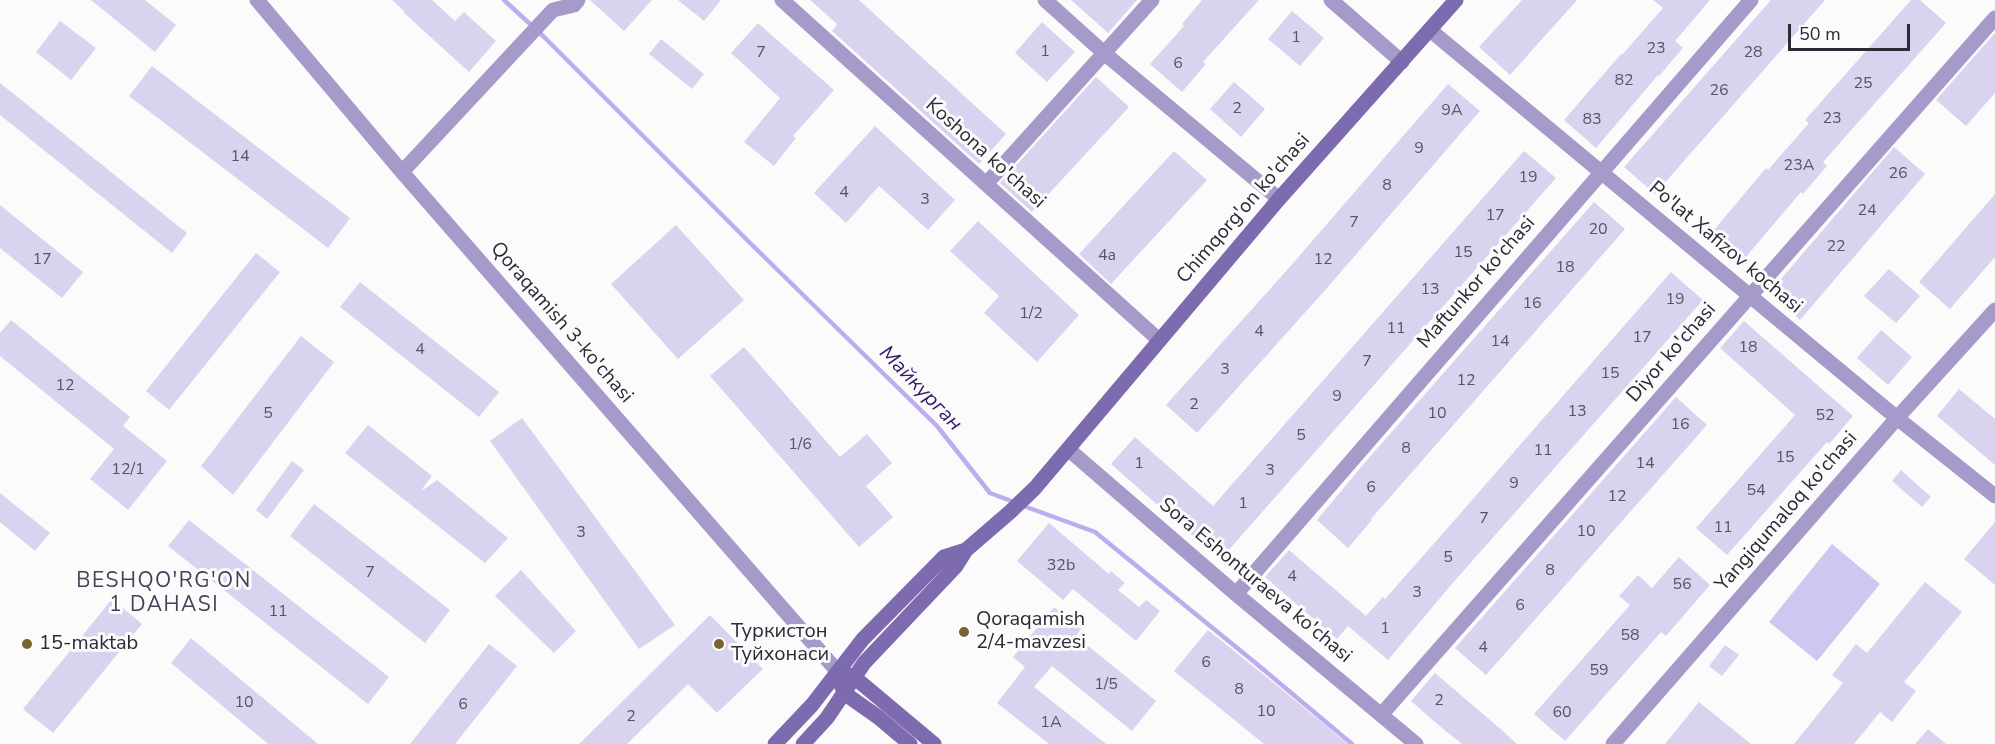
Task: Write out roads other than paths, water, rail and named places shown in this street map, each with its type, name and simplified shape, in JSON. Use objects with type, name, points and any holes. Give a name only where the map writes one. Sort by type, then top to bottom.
[{"type":"street","name":"Qoraqamish 3-ko'chasi","points":[[256,0],[402,172],[838,672],[844,693]]},
{"type":"street","points":[[402,172],[534,31],[547,5],[574,5],[578,0]]},
{"type":"street","name":"Koshona ko'chasi","points":[[782,0],[1159,340]]},
{"type":"street","points":[[1045,0],[1104,53],[1279,199]]},
{"type":"street","points":[[986,184],[1152,0]]},
{"type":"street","points":[[1331,0],[1402,62]]},
{"type":"street","name":"Chimqorg'on ko'chasi","points":[[966,550],[1010,512],[1068,449],[1279,199],[1456,0]]},
{"type":"street","name":"Maftunkor ko'chasi","points":[[1236,594],[1751,0]]},
{"type":"street","name":"Diyor ko'chasi","points":[[1381,715],[1995,18]]},
{"type":"street","name":"Po'lat Xafizov kochasi","points":[[1430,30],[1897,418],[1995,496]]},
{"type":"street","name":"Yangiqumaloq ko'chasi","points":[[1613,744],[1897,418],[1995,310]]},
{"type":"street","name":"Sora Eshonturaeva ko'chasi","points":[[1068,449],[1236,594],[1416,744]]},
{"type":"street","points":[[775,744],[812,705],[863,639],[944,557],[966,550]]},
{"type":"street","points":[[803,744],[827,718],[854,677],[877,649],[956,566],[966,550]]},
{"type":"street","points":[[838,672],[854,677],[934,744]]},
{"type":"street","points":[[844,693],[910,744]]},
{"type":"waterway","name":"Майкурган","points":[[504,0],[937,426],[990,493],[1014,502]]},
{"type":"waterway","name":"Майкурган","points":[[1021,505],[1095,532],[1352,744]]},
{"type":"place","name":"Qoraqamish 2/4-mavzesi","points":[[964,632]]},
{"type":"place","name":"15-maktab","points":[[27,644]]},
{"type":"place","name":"Туркистон Туйхонаси","points":[[719,644]]},
{"type":"district","name":"BESHQO'RG'ON 1 DAHASI","points":[[164,594]]}]
